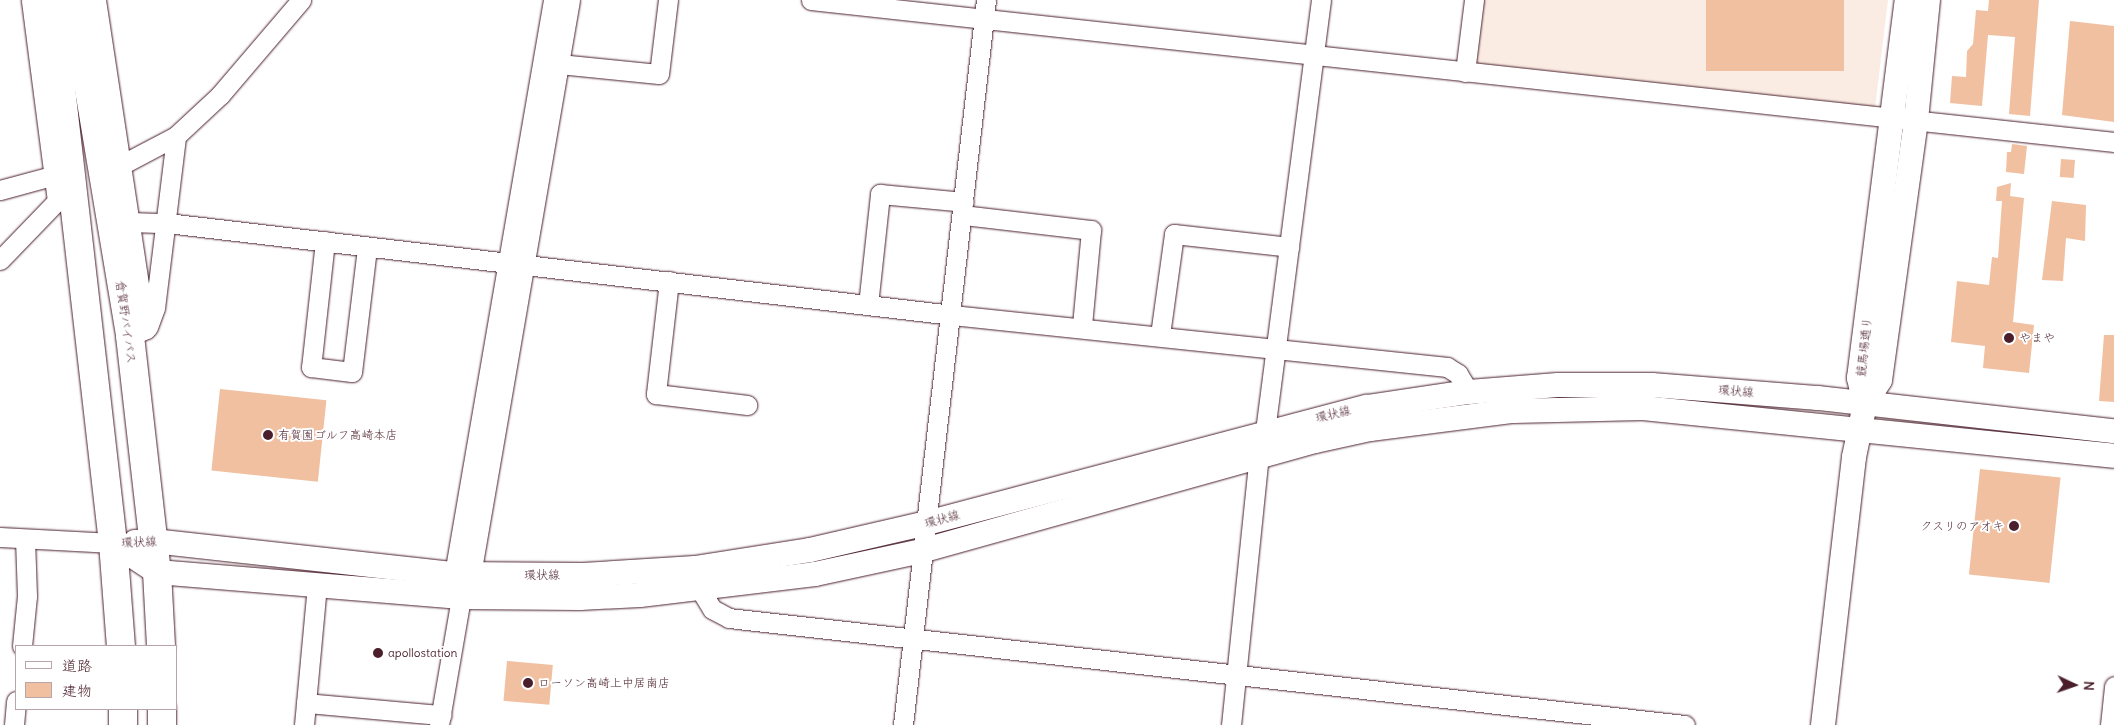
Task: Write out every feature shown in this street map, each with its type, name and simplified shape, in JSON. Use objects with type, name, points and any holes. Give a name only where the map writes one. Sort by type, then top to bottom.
[{"type":"highway","name":"倉賀野バイパス","points":[[64,11],[138,333],[161,645]]},
{"type":"highway","name":"倉賀野バイパス","points":[[64,11],[97,406],[113,543],[122,645]]},
{"type":"highway","points":[[55,188],[77,370],[97,406]]},
{"type":"highway","points":[[123,710],[123,725]]},
{"type":"highway","points":[[162,710],[162,725]]},
{"type":"street","points":[[0,260],[55,188],[31,0]]},
{"type":"street","points":[[96,0],[129,222],[138,333]]},
{"type":"street","points":[[121,165],[176,136],[220,95],[301,0]]},
{"type":"street","points":[[463,575],[516,263],[553,0]]},
{"type":"street","points":[[516,263],[559,64],[570,0]]},
{"type":"street","points":[[559,64],[659,74],[668,0]]},
{"type":"street","points":[[810,0],[2114,142]]},
{"type":"street","points":[[902,725],[923,524],[952,315],[986,0]]},
{"type":"street","points":[[1265,431],[1321,0]]},
{"type":"street","points":[[1465,72],[1474,0]]},
{"type":"street","name":"競馬場通り","points":[[1865,404],[1860,378],[1908,0]]},
{"type":"street","name":"競馬場通り","points":[[1865,404],[1880,380],[1916,120],[1928,0]]},
{"type":"street","points":[[138,333],[155,308],[167,223],[176,136]]},
{"type":"street","points":[[0,190],[55,188]]},
{"type":"street","points":[[868,305],[880,194],[1091,230],[1082,326]]},
{"type":"street","points":[[129,222],[167,223],[325,241],[367,248],[516,263],[952,315],[1082,326],[1447,367],[1458,374],[1468,392]]},
{"type":"street","points":[[1160,335],[1174,234],[1289,247]]},
{"type":"street","points":[[325,241],[311,368],[352,372],[367,248]]},
{"type":"street","points":[[669,281],[656,394],[748,405]]},
{"type":"street","name":"環状線","points":[[113,543],[153,540],[463,575],[582,575],[695,568],[810,550],[923,524],[1265,431],[1366,406],[1468,392],[1602,383],[1652,384],[1865,404],[2114,431]]},
{"type":"street","points":[[1823,725],[1860,430],[1865,404]]},
{"type":"street","name":"環状線","points":[[113,543],[157,572],[461,597],[580,598],[700,589],[815,574],[921,551],[1259,455],[1370,429],[1460,416],[1600,407],[1643,408],[2114,456]]},
{"type":"street","points":[[1231,725],[1238,674],[1259,455]]},
{"type":"street","points":[[0,538],[113,543]]},
{"type":"street","points":[[22,645],[27,596],[25,540]]},
{"type":"street","points":[[304,725],[317,585]]},
{"type":"street","points":[[700,589],[712,609],[729,618],[912,640],[1238,674],[1685,725]]},
{"type":"street","points":[[306,703],[440,720],[461,597]]},
{"type":"street","points":[[2110,725],[2114,686]]},
{"type":"street","points":[[14,725],[15,710]]},
{"type":"shaded area","points":[[1479,0],[1888,0],[1875,108],[1471,66]]},
{"type":"building","points":[[1706,0],[1844,0],[1844,71],[1706,71]]},
{"type":"building","points":[[1989,0],[2039,0],[2030,116],[2009,114],[2015,37],[1988,35],[1982,106],[1950,103],[1952,76],[1966,77],[1967,51],[1973,44],[1976,10],[1988,11]]},
{"type":"building","points":[[2070,21],[2114,26],[2114,122],[2062,115]]},
{"type":"building","points":[[2012,144],[2027,146],[2024,174],[2006,172],[2007,152],[2011,152]]},
{"type":"building","points":[[2061,159],[2075,160],[2074,178],[2060,177]]},
{"type":"building","points":[[2011,183],[2010,196],[2024,198],[2013,322],[2034,325],[2029,373],[1983,368],[1985,346],[1951,342],[1957,281],[1989,285],[1992,257],[1998,258],[2002,201],[1996,201],[1997,187]]},
{"type":"building","points":[[2052,201],[2086,205],[2085,241],[2066,238],[2063,281],[2042,280]]},
{"type":"building","points":[[2104,335],[2114,335],[2114,402],[2099,401]]},
{"type":"building","name":"有賀園ゴルフ高崎本店","points":[[220,389],[326,400],[318,482],[211,471]]},
{"type":"building","name":"クスリのアオキ","points":[[1980,469],[2061,477],[2049,583],[1969,574]]},
{"type":"building","name":"ローソン高崎上中居南店","points":[[507,661],[553,665],[549,705],[504,701]]},
{"type":"place","name":"やまや","points":[[2009,338]]},
{"type":"place","name":"有賀園ゴルフ高崎本店","points":[[268,435]]},
{"type":"place","name":"クスリのアオキ","points":[[2014,526]]},
{"type":"place","name":"apollostation","points":[[378,653]]},
{"type":"place","name":"ローソン高崎上中居南店","points":[[528,683]]}]
